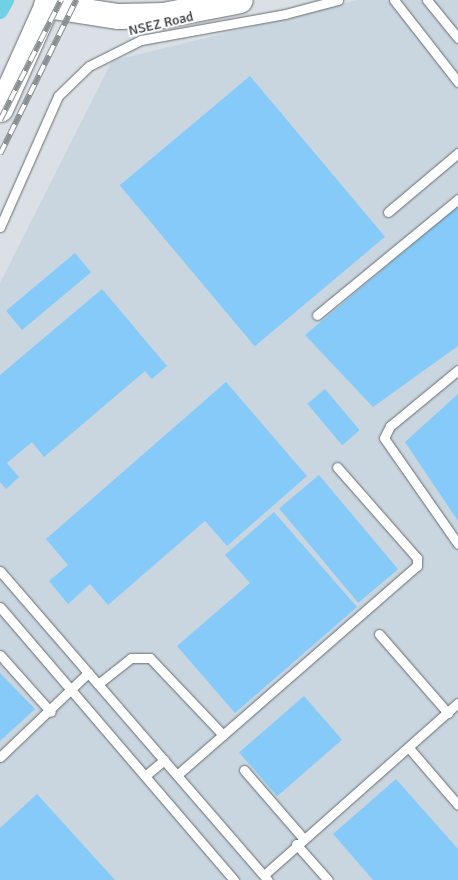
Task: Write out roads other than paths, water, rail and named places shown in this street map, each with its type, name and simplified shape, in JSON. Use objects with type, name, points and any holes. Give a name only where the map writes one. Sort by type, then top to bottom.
[{"type":"street","points":[[0,109],[48,2],[118,16],[162,15],[240,0]]},
{"type":"lane","name":"NSEZ Road","points":[[0,227],[58,96],[89,66],[141,40],[285,14],[338,0]]},
{"type":"lane","points":[[394,0],[458,82]]},
{"type":"lane","points":[[427,0],[458,38]]},
{"type":"lane","points":[[388,212],[458,153]]},
{"type":"lane","points":[[317,315],[458,199]]},
{"type":"lane","points":[[458,370],[390,426],[384,438],[458,544]]},
{"type":"lane","points":[[177,775],[417,566],[417,558],[337,467]]},
{"type":"lane","points":[[0,571],[266,878],[299,841],[409,748],[458,703]]},
{"type":"lane","points":[[0,607],[234,880]]},
{"type":"lane","points":[[379,634],[448,713]]},
{"type":"lane","points":[[0,655],[51,712]]},
{"type":"lane","points":[[98,684],[130,658],[150,658],[223,735]]},
{"type":"lane","points":[[0,756],[51,712],[73,691],[88,673]]},
{"type":"lane","points":[[409,748],[458,805]]},
{"type":"lane","points":[[145,776],[164,760]]},
{"type":"lane","points":[[244,770],[328,880]]},
{"type":"waterway","points":[[0,11],[6,0]]},
{"type":"railway","points":[[0,120],[61,0]]},
{"type":"railway","points":[[0,154],[76,0]]}]
